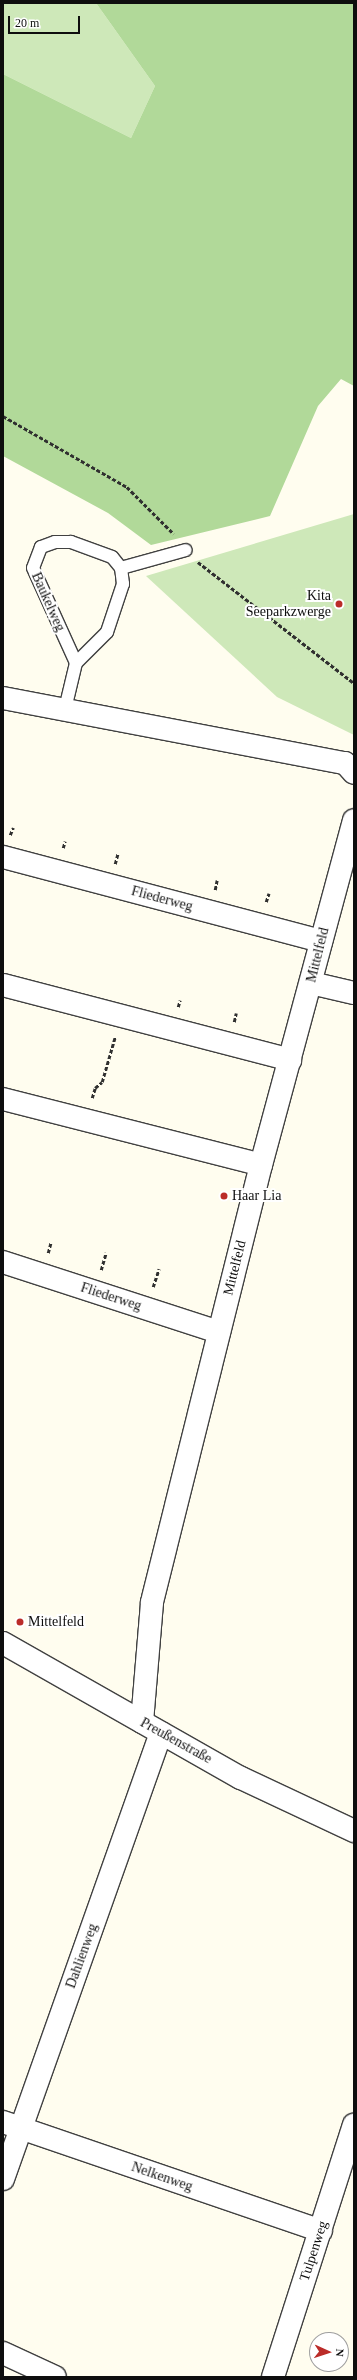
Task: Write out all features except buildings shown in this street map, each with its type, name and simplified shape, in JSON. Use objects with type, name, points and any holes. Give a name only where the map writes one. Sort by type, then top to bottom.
[{"type":"street","points":[[3,698],[345,763],[354,773]]},
{"type":"street","name":"Mittelfeld","points":[[142,1722],[152,1602],[261,1165],[354,820]]},
{"type":"street","name":"Fliederweg","points":[[3,857],[321,941]]},
{"type":"street","points":[[311,983],[354,994]]},
{"type":"street","points":[[3,985],[290,1060]]},
{"type":"street","points":[[3,1099],[261,1165]]},
{"type":"street","name":"Fliederweg","points":[[3,1262],[219,1332]]},
{"type":"street","name":"Preußenstraße","points":[[3,1643],[241,1778],[354,1831]]},
{"type":"street","name":"Dahlienweg","points":[[3,2179],[12,2125],[161,1733]]},
{"type":"street","name":"Nelkenweg","points":[[12,2125],[321,2231]]},
{"type":"street","name":"Tulpenweg","points":[[273,2377],[354,2125]]},
{"type":"street","points":[[3,2353],[54,2377]]},
{"type":"lane","name":"Baukelweg","points":[[76,662],[33,568],[35,555],[41,547],[55,542],[71,542],[112,557],[121,568]]},
{"type":"lane","points":[[65,709],[76,662],[107,632],[123,584],[121,568],[186,550]]},
{"type":"path","points":[[3,416],[127,487],[186,550],[354,683]]},
{"type":"path","points":[[90,1106],[95,1088],[102,1082],[120,1016]]},
{"type":"path","points":[[100,1273],[106,1253]]},
{"type":"path","points":[[152,1290],[159,1269]]},
{"type":"green space","points":[[3,3],[96,3],[155,86],[131,138],[3,74]]},
{"type":"green space","points":[[96,3],[354,3],[354,386],[341,379],[318,406],[270,516],[151,545],[108,513],[3,456],[3,74],[131,138],[155,86]]},
{"type":"green space","points":[[354,514],[354,735],[277,697],[146,576]]},
{"type":"place","name":"Kita Seeparkzwerge","points":[[339,604]]},
{"type":"place","name":"Haar Lia","points":[[224,1196]]},
{"type":"place","name":"Mittelfeld","points":[[20,1622]]}]
